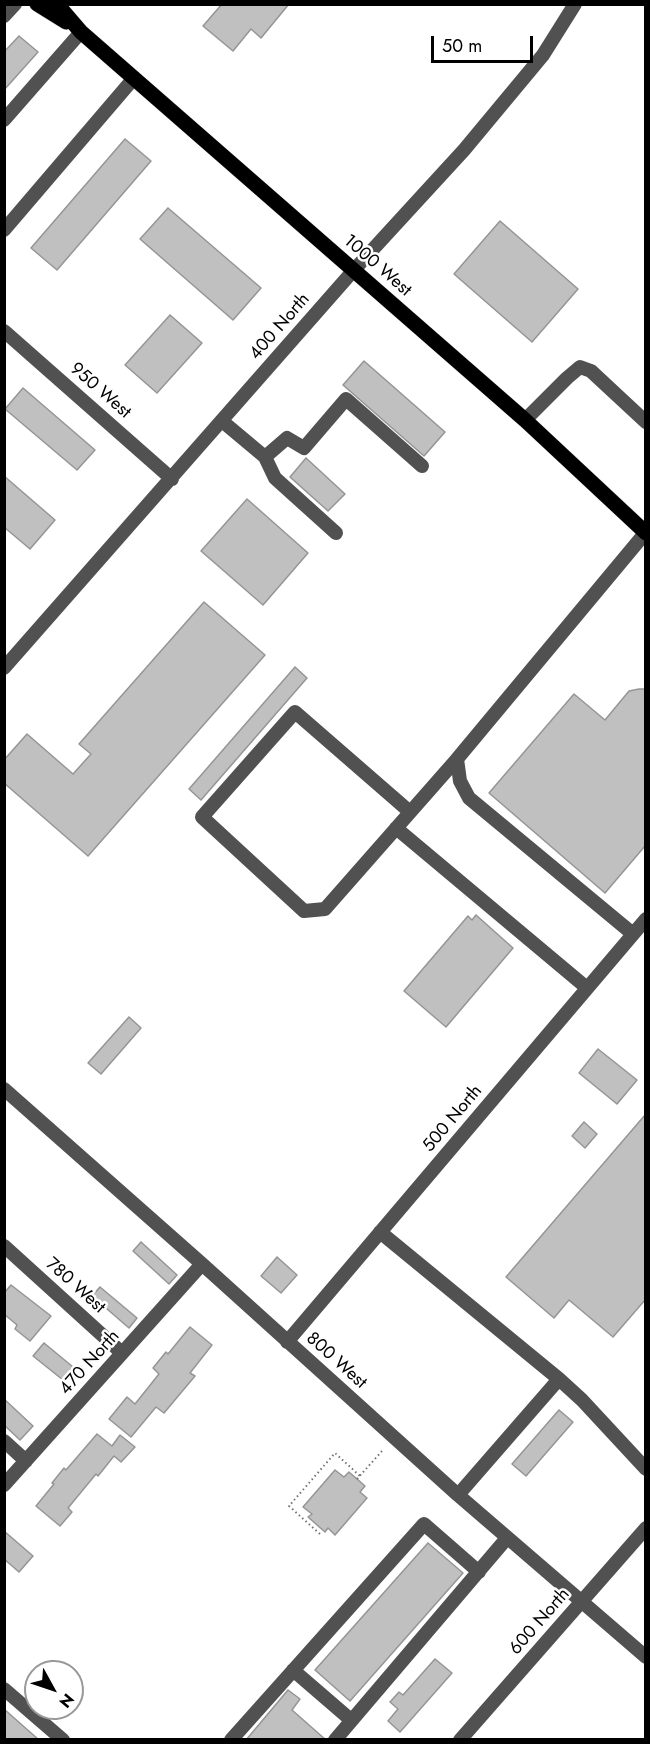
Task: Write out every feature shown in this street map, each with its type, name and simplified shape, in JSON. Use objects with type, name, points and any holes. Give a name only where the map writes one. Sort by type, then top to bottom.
[{"type":"main road","name":"1000 West","points":[[37,4],[81,32]]},
{"type":"main road","name":"1000 West","points":[[57,4],[81,32],[525,420],[645,532]]},
{"type":"street","points":[[4,16],[15,4]]},
{"type":"street","name":"400 North","points":[[4,668],[353,271],[464,150],[543,55],[575,4]]},
{"type":"street","points":[[4,120],[81,32]]},
{"type":"street","points":[[4,230],[134,78]]},
{"type":"street","name":"950 West","points":[[4,331],[172,479]]},
{"type":"street","points":[[525,420],[580,367],[591,371],[645,422]]},
{"type":"street","points":[[266,457],[287,438],[304,448],[346,399],[422,466]]},
{"type":"street","points":[[222,421],[266,457],[274,478],[336,532]]},
{"type":"street","points":[[410,812],[295,712],[201,817],[304,911],[325,909],[458,759],[645,532]]},
{"type":"street","points":[[458,759],[460,781],[469,798],[633,934]]},
{"type":"street","points":[[396,828],[586,988]]},
{"type":"street","name":"500 North","points":[[287,1342],[645,919]]},
{"type":"street","name":"800 West","points":[[4,1089],[507,1539],[645,1657]]},
{"type":"street","points":[[380,1232],[559,1378],[645,1469]]},
{"type":"street","name":"780 West","points":[[4,1246],[122,1353]]},
{"type":"street","name":"470 North","points":[[4,1485],[202,1264]]},
{"type":"street","points":[[458,1495],[559,1378]]},
{"type":"street","points":[[4,1441],[26,1461]]},
{"type":"street","points":[[231,1740],[424,1524],[479,1572]]},
{"type":"street","name":"600 North","points":[[460,1740],[645,1528]]},
{"type":"street","points":[[334,1740],[507,1539]]},
{"type":"street","points":[[293,1670],[351,1720]]},
{"type":"street","points":[[4,1689],[63,1740]]},
{"type":"path","points":[[357,1479],[382,1451]]},
{"type":"path","points":[[320,1534],[289,1506],[335,1454],[360,1476]]},
{"type":"building","points":[[222,4],[289,4],[261,38],[251,29],[233,51],[203,26]]},
{"type":"building","points":[[19,36],[38,52],[4,90],[4,52]]},
{"type":"building","points":[[125,139],[151,161],[57,270],[31,248]]},
{"type":"building","points":[[168,208],[261,288],[233,320],[140,239]]},
{"type":"building","points":[[500,221],[578,289],[532,342],[454,274]]},
{"type":"building","points":[[170,315],[202,343],[157,393],[125,365]]},
{"type":"building","points":[[364,361],[445,432],[424,456],[343,385]]},
{"type":"building","points":[[23,388],[95,450],[77,470],[5,409]]},
{"type":"building","points":[[306,458],[345,494],[328,511],[290,477]]},
{"type":"building","points":[[4,476],[55,520],[30,549],[4,527]]},
{"type":"building","points":[[247,499],[308,553],[263,605],[201,551]]},
{"type":"building","points":[[204,602],[265,655],[88,856],[4,783],[4,760],[27,734],[73,774],[91,754],[79,744]]},
{"type":"building","points":[[295,667],[307,678],[201,800],[189,789]]},
{"type":"building","points":[[645,689],[645,846],[605,893],[489,793],[574,694],[605,720],[629,691]]},
{"type":"building","points":[[476,915],[513,948],[446,1027],[404,991],[468,916],[472,920]]},
{"type":"building","points":[[129,1017],[141,1028],[101,1074],[88,1063]]},
{"type":"building","points":[[598,1049],[637,1080],[617,1104],[579,1073]]},
{"type":"building","points":[[645,1115],[645,1300],[613,1337],[569,1300],[554,1318],[506,1277]]},
{"type":"building","points":[[584,1122],[597,1134],[585,1148],[572,1136]]},
{"type":"building","points":[[141,1242],[177,1275],[169,1284],[133,1251]]},
{"type":"building","points":[[277,1257],[297,1275],[281,1293],[261,1276]]},
{"type":"building","points":[[11,1285],[51,1316],[30,1341],[15,1329],[17,1325],[4,1314],[4,1293]]},
{"type":"building","points":[[100,1287],[137,1318],[129,1328],[92,1296]]},
{"type":"building","points":[[190,1327],[212,1345],[190,1373],[195,1376],[164,1413],[156,1407],[131,1437],[109,1419],[127,1397],[135,1404],[159,1374],[153,1368]]},
{"type":"building","points":[[44,1343],[73,1367],[63,1380],[33,1356]]},
{"type":"building","points":[[4,1399],[33,1426],[20,1440],[4,1425]]},
{"type":"building","points":[[559,1410],[573,1422],[526,1476],[512,1464]]},
{"type":"building","points":[[97,1434],[112,1446],[120,1435],[135,1447],[121,1462],[114,1456],[98,1476],[96,1474],[68,1508],[72,1512],[60,1526],[36,1506],[64,1468],[66,1470]]},
{"type":"building","points":[[335,1470],[344,1477],[349,1472],[365,1486],[360,1492],[367,1498],[335,1535],[328,1528],[325,1532],[308,1517],[312,1514],[303,1507]]},
{"type":"building","points":[[4,1531],[33,1556],[19,1572],[4,1559]]},
{"type":"building","points":[[428,1543],[463,1573],[350,1701],[315,1670]]},
{"type":"building","points":[[435,1659],[452,1673],[400,1732],[388,1721],[398,1709],[390,1702],[399,1692],[403,1695]]},
{"type":"building","points":[[288,1690],[300,1699],[292,1710],[326,1740],[246,1740]]},
{"type":"building","points":[[4,1709],[39,1740],[4,1740]]}]
